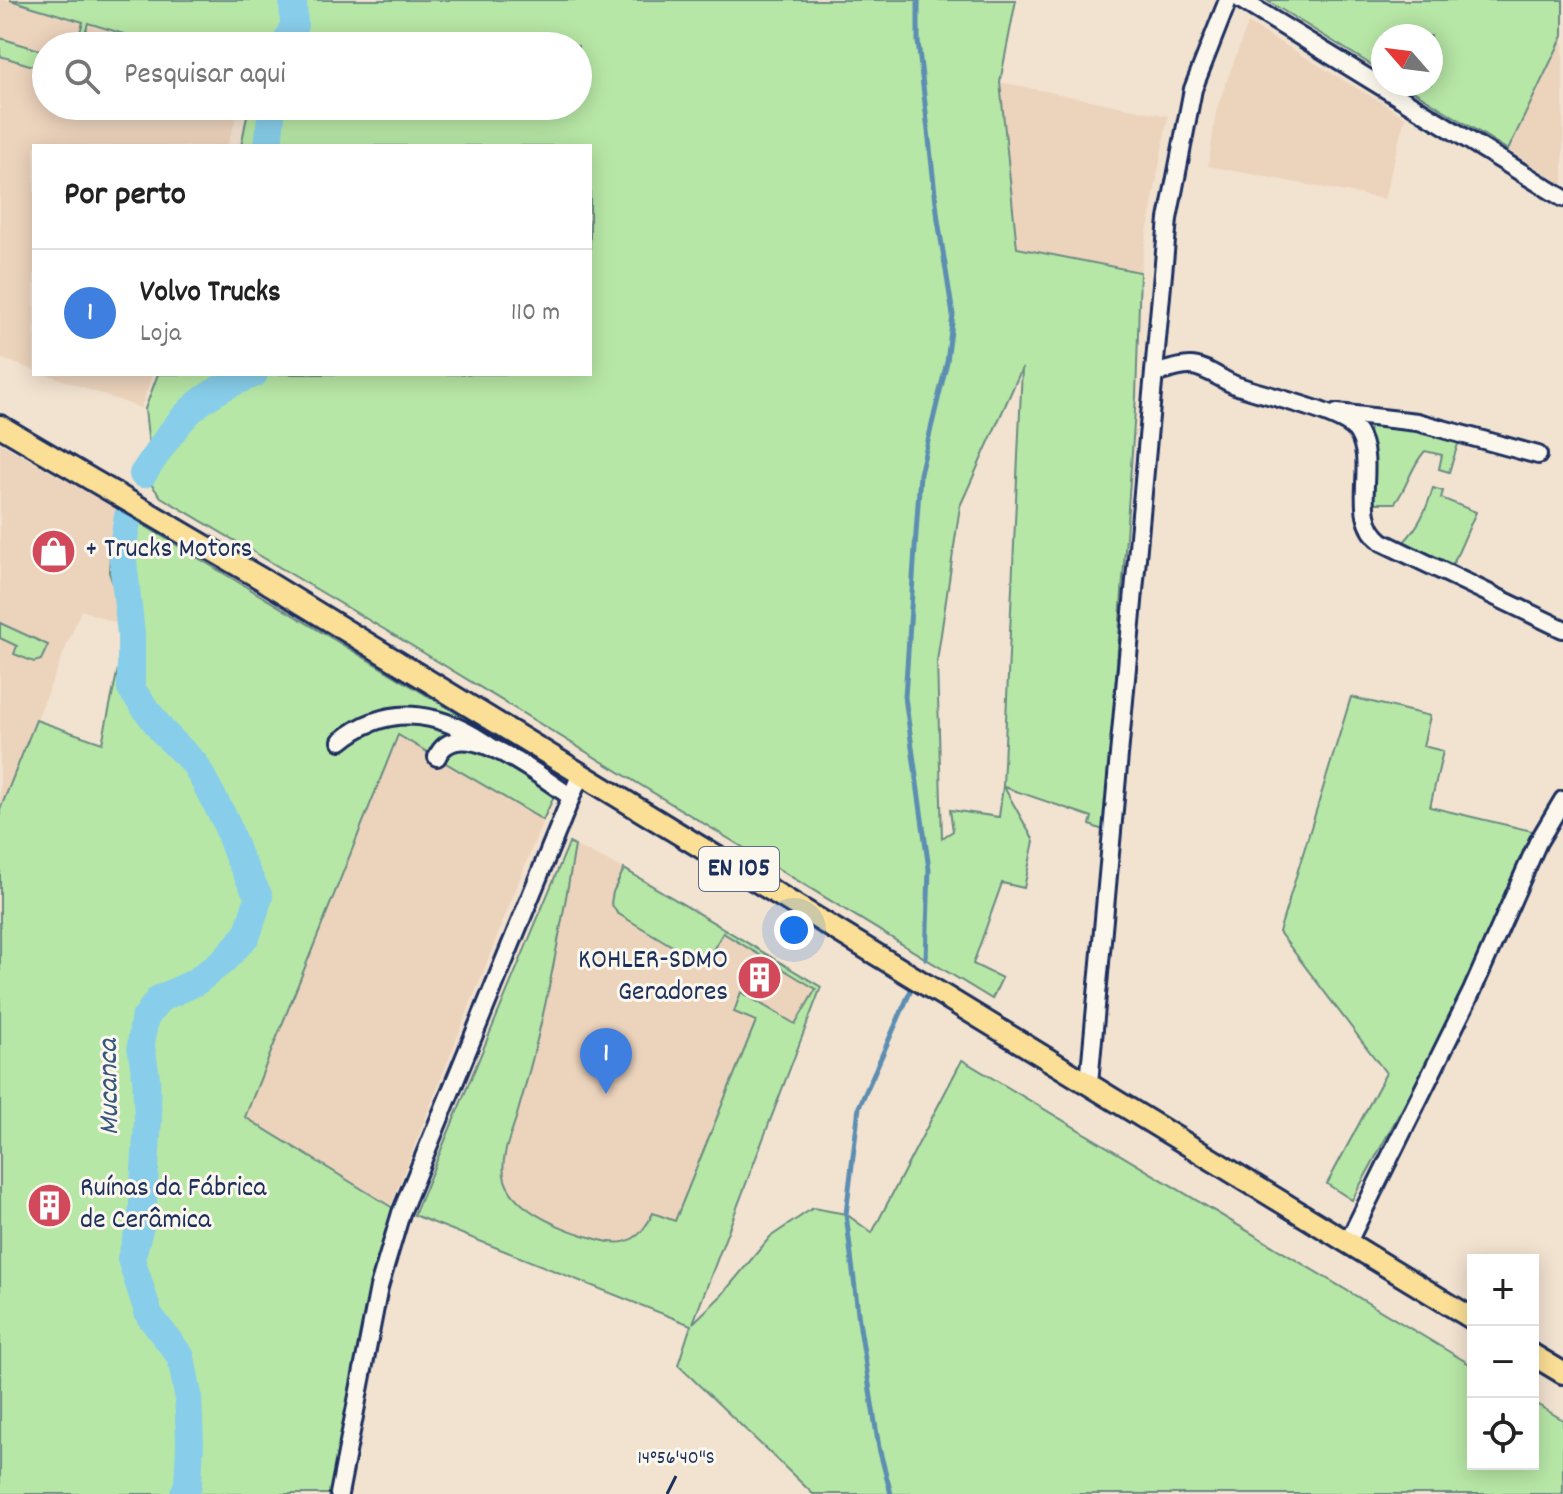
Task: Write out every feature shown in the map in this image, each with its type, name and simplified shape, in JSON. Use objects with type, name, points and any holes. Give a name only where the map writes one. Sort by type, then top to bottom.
[{"type":"main road","name":"EN 105","points":[[0,426],[183,532],[581,773],[1467,1315]]},
{"type":"main road","points":[[1539,1359],[1563,1373]]},
{"type":"street","points":[[1089,1083],[1168,219],[1193,89],[1228,0]]},
{"type":"street","points":[[1241,0],[1563,198]]},
{"type":"street","points":[[1154,374],[1191,366],[1258,394],[1343,419],[1357,429],[1363,443],[1365,508],[1368,529],[1374,536],[1563,629]]},
{"type":"street","points":[[1321,411],[1417,422],[1538,455]]},
{"type":"street","points":[[341,741],[356,728],[395,715],[437,719],[458,726],[570,796]]},
{"type":"street","points":[[437,757],[441,747],[455,739],[473,740],[494,749]]},
{"type":"street","points":[[339,1494],[379,1287],[401,1213],[581,773]]},
{"type":"street","points":[[1347,1244],[1472,991],[1538,842],[1563,800]]},
{"type":"shaded area","points":[[0,0],[8,0],[110,32],[32,32],[32,120],[235,120],[228,144],[32,144],[32,369],[0,358]]},
{"type":"shaded area","points":[[1248,23],[1405,117],[1384,199],[1208,166],[1217,108]]},
{"type":"shaded area","points":[[1563,36],[1563,184],[1508,150]]},
{"type":"shaded area","points":[[1000,82],[1168,116],[1140,272],[1018,248]]},
{"type":"shaded area","points":[[52,376],[151,376],[141,408]]},
{"type":"shaded area","name":"+ Trucks Motors","points":[[0,443],[120,511],[111,539],[115,595],[127,627],[81,610],[0,810]]},
{"type":"shaded area","points":[[398,735],[543,820],[391,1205],[245,1117]]},
{"type":"shaded area","points":[[569,843],[624,869],[821,987],[692,1325],[414,1215]]},
{"type":"green space","points":[[10,0],[1016,0],[1000,82],[1017,248],[1140,272],[1136,396],[1105,831],[1090,825],[1092,817],[1004,787],[1034,841],[1024,888],[1002,883],[973,964],[1002,978],[992,999],[409,644],[161,497],[143,474],[149,447],[145,409],[157,376],[592,376],[592,144],[241,144],[246,120],[592,120],[592,32],[117,32],[88,23],[85,32],[80,32],[83,22]],"holes":[[[1022,368],[1003,786],[999,817],[950,810],[953,831],[942,838],[937,661],[960,506]]]},
{"type":"green space","points":[[1266,0],[1563,0],[1563,36],[1508,150],[1421,96],[1443,96],[1443,24],[1371,24],[1371,65]]},
{"type":"green space","points":[[0,38],[32,48],[32,66],[0,56]]},
{"type":"green space","points":[[1376,422],[1460,438],[1449,472],[1439,469],[1442,455],[1425,451],[1395,503],[1373,503],[1374,458],[1369,435],[1370,427]]},
{"type":"green space","points":[[1433,488],[1443,491],[1441,498],[1476,512],[1454,562],[1447,568],[1403,543],[1421,518]]},
{"type":"green space","points":[[120,511],[563,777],[543,820],[398,735],[245,1117],[401,1213],[339,1494],[0,1494],[0,810],[36,720],[102,743],[127,627],[109,572],[111,539]]},
{"type":"green space","points":[[0,623],[48,645],[41,660],[34,662],[14,654],[17,646],[0,638]]},
{"type":"green space","points":[[1351,697],[1430,716],[1423,746],[1443,751],[1430,807],[1536,832],[1433,1052],[1352,1200],[1327,1184],[1386,1073],[1279,932]]},
{"type":"green space","points":[[569,843],[575,846],[550,981],[504,1164],[505,1180],[511,1192],[545,1219],[588,1236],[619,1243],[639,1234],[653,1213],[675,1221],[756,1021],[734,1012],[741,992],[795,1024],[816,989],[723,933],[704,965],[617,913],[611,903],[624,869],[821,987],[693,1323],[721,1296],[770,1237],[813,1208],[846,1214],[872,1233],[962,1060],[1467,1362],[1467,1470],[1539,1470],[1539,1406],[1563,1420],[1563,1494],[813,1494],[678,1365],[691,1325],[414,1215]]},
{"type":"waterway","name":"Mucanca","points":[[291,32],[294,25],[293,0]]},
{"type":"waterway","points":[[918,0],[918,41],[938,220],[953,315],[947,362],[920,474],[905,697],[929,869],[926,959]]},
{"type":"waterway","name":"Mucanca","points":[[268,144],[271,120]]},
{"type":"waterway","name":"Mucanca","points":[[143,474],[188,413],[215,392],[249,376]]},
{"type":"waterway","name":"Mucanca","points":[[128,516],[122,551],[131,634],[131,689],[163,732],[195,764],[225,820],[238,856],[259,897],[247,935],[224,960],[196,982],[159,999],[144,1020],[141,1046],[148,1120],[142,1219],[131,1259],[149,1315],[181,1357],[188,1395],[190,1443],[188,1484],[184,1494]]},
{"type":"waterway","points":[[891,1494],[879,1448],[846,1214],[859,1107],[911,990]]},
{"type":"place","name":"+ Trucks Motors","points":[[54,551]]},
{"type":"place","name":"KOHLER-SDMO Geradores","points":[[759,978]]},
{"type":"place","name":"Volvo Trucks","points":[[606,1094]]},
{"type":"place","name":"Ruínas da Fábrica de Cerâmica","points":[[49,1206]]}]
